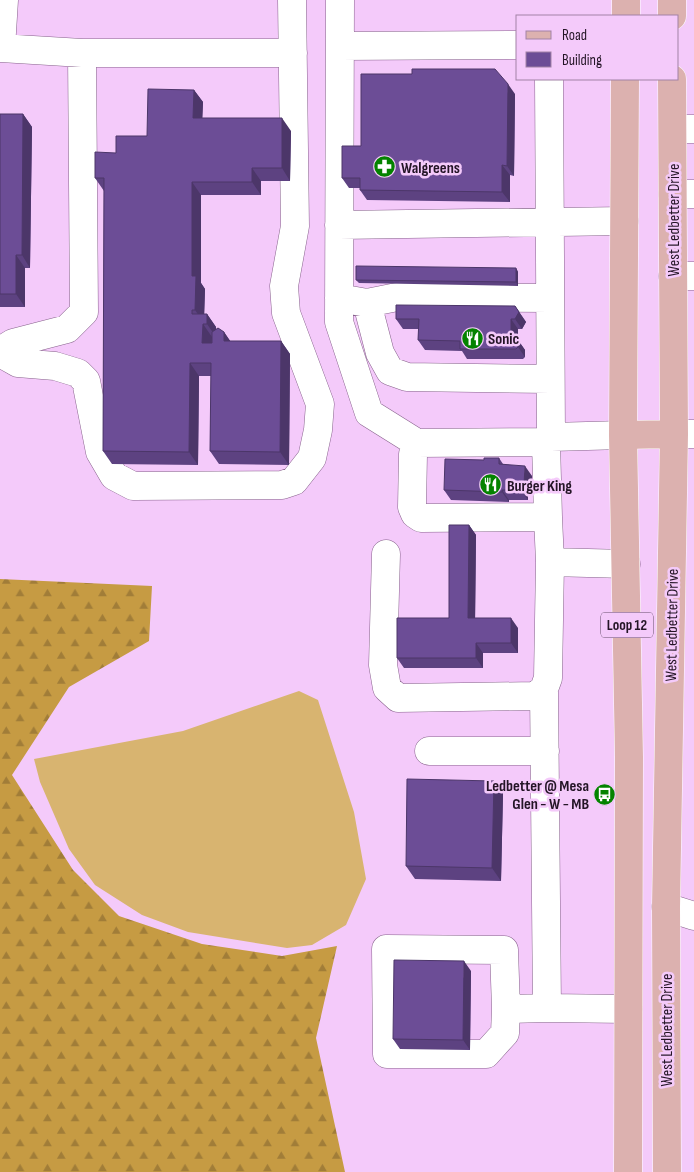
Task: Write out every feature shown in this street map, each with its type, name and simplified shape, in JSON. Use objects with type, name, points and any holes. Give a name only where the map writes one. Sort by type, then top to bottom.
[{"type":"main road","points":[[626,0],[626,15]]},
{"type":"main road","points":[[672,0],[672,15]]},
{"type":"main road","name":"Loop 12","points":[[625,80],[624,435],[629,757],[628,1172]]},
{"type":"main road","name":"West Ledbetter Drive","points":[[667,1172],[666,908],[684,434],[683,129],[672,80]]},
{"type":"main road","points":[[624,435],[684,434]]},
{"type":"main road","points":[[629,757],[638,859],[651,898],[666,908]]},
{"type":"main road","points":[[628,1009],[643,1010],[650,1017],[667,1126]]},
{"type":"lane","points":[[4,0],[0,48],[82,53],[293,53]]},
{"type":"lane","points":[[82,53],[84,312],[67,329],[13,343],[0,352],[18,363],[55,366],[78,373],[86,381],[100,452],[114,476],[133,486],[282,485],[294,482],[312,458],[318,430],[320,404],[286,313],[284,286],[294,226],[292,0]]},
{"type":"lane","points":[[340,0],[339,322],[369,413],[417,443],[624,435]]},
{"type":"lane","points":[[340,46],[516,45]]},
{"type":"lane","points":[[547,1008],[544,689],[548,678],[550,562],[548,517],[550,378],[549,80]]},
{"type":"lane","points":[[339,225],[549,224],[624,221]]},
{"type":"lane","points":[[339,298],[367,303],[397,297],[550,298]]},
{"type":"lane","points":[[367,303],[380,353],[390,371],[407,377],[550,378]]},
{"type":"lane","points":[[417,443],[412,454],[412,507],[421,518],[548,517]]},
{"type":"lane","points":[[386,554],[383,666],[387,688],[398,698],[535,696],[544,689]]},
{"type":"lane","points":[[550,562],[626,564]]},
{"type":"lane","points":[[429,751],[545,751]]},
{"type":"lane","points":[[666,908],[694,916]]},
{"type":"lane","points":[[386,949],[504,950],[506,1008],[505,1034],[486,1054],[387,1054],[386,949]]},
{"type":"lane","points":[[506,1008],[628,1009]]},
{"type":"green space","points":[[0,579],[152,586],[149,641],[69,687],[12,775],[73,870],[119,916],[202,944],[282,956],[337,946],[316,1038],[345,1172],[0,1172]]},
{"type":"shaded area","points":[[299,691],[318,700],[354,812],[366,879],[346,925],[312,945],[287,948],[188,932],[142,915],[95,885],[69,849],[40,782],[34,759],[183,731]]},
{"type":"building","name":"Walgreens","points":[[412,69],[495,69],[508,84],[507,166],[502,165],[502,192],[360,190],[360,178],[342,178],[342,146],[361,146],[361,74],[412,74]]},
{"type":"building","points":[[148,89],[194,90],[193,118],[282,118],[282,168],[252,168],[252,182],[192,182],[192,276],[196,276],[195,310],[192,310],[192,314],[207,314],[207,324],[203,324],[202,343],[212,343],[212,332],[218,328],[224,332],[224,341],[281,341],[280,452],[210,451],[211,363],[190,363],[189,452],[103,451],[104,178],[95,178],[95,152],[116,153],[116,136],[147,136]]},
{"type":"building","points":[[0,114],[23,114],[22,255],[16,255],[16,294],[0,294]]},
{"type":"building","points":[[356,266],[516,268],[516,282],[356,280]]},
{"type":"building","name":"Sonic","points":[[396,305],[515,306],[519,312],[515,319],[511,319],[511,338],[518,340],[518,347],[516,349],[460,349],[460,341],[418,340],[419,319],[396,319]]},
{"type":"building","name":"Burger King","points":[[484,458],[499,458],[499,464],[525,466],[524,485],[521,485],[521,490],[502,490],[502,492],[444,490],[445,459],[484,460]]},
{"type":"building","points":[[449,525],[469,525],[468,618],[511,618],[511,643],[476,643],[476,658],[397,658],[397,618],[449,618]]},
{"type":"building","points":[[407,779],[494,781],[492,868],[406,866]]},
{"type":"building","points":[[394,960],[464,961],[463,1040],[393,1039]]},
{"type":"place","name":"Walgreens","points":[[385,167]]},
{"type":"place","name":"Sonic","points":[[472,338]]},
{"type":"place","name":"Burger King","points":[[491,485]]},
{"type":"place","name":"Ledbetter @ Mesa Glen - W - MB","points":[[605,794]]}]
